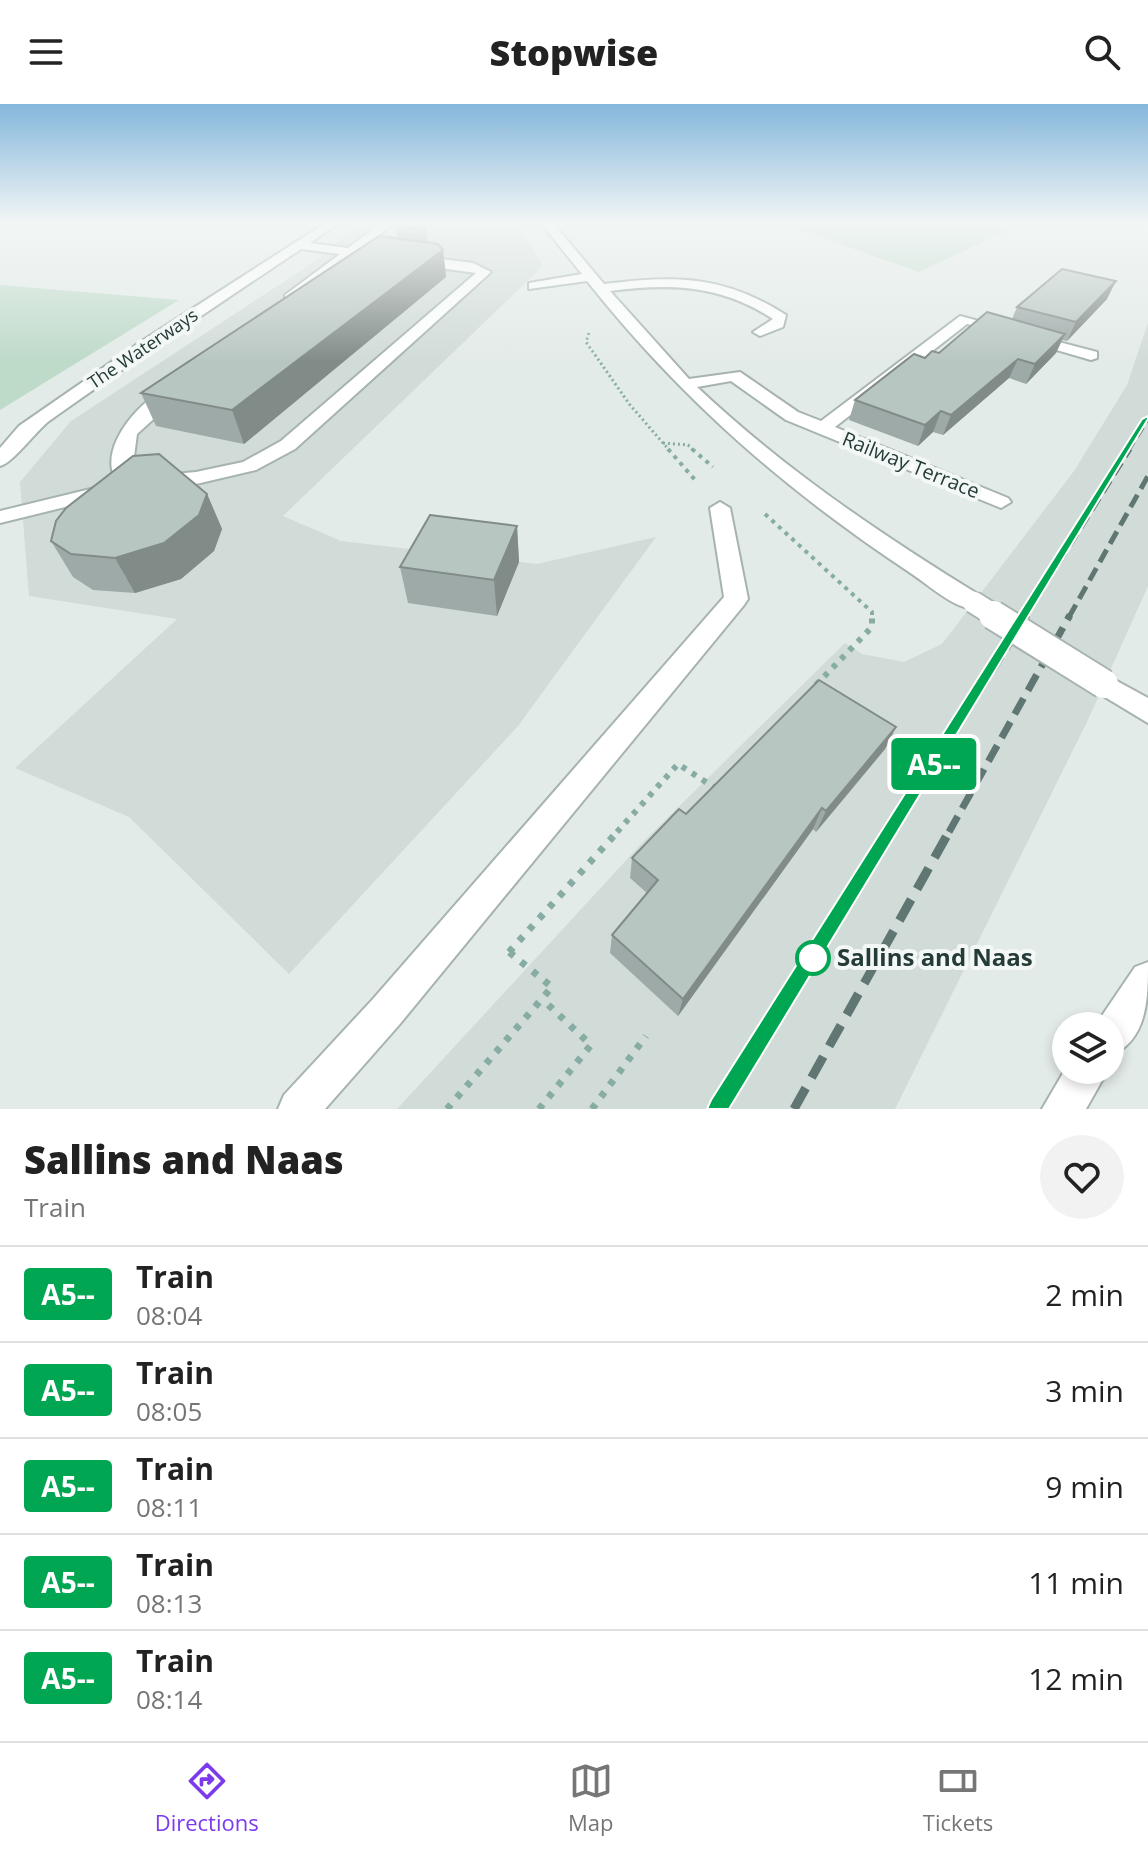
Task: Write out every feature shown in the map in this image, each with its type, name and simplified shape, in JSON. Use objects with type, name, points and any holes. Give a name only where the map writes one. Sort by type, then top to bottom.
[{"type":"street","name":"The Waterways","points":[[0,460],[25,430],[144,346],[266,269]]},
{"type":"street","points":[[275,310],[327,269]]},
{"type":"street","points":[[0,517],[136,483],[196,478],[249,466],[288,445],[485,272],[478,269]]},
{"type":"street","points":[[584,269],[685,385],[732,431],[802,489],[1148,712]]},
{"type":"street","points":[[534,286],[554,282],[691,280],[719,287],[781,318],[778,324],[760,332]]},
{"type":"street","name":"Railway Terrace","points":[[822,429],[965,319],[1091,355]]},
{"type":"street","name":"Railway Terrace","points":[[685,385],[734,375],[792,416],[1001,502]]},
{"type":"street","points":[[136,483],[122,474],[120,452],[128,428],[190,379]]},
{"type":"street","points":[[298,1109],[736,599],[720,508]]},
{"type":"street","points":[[1124,1016],[1148,980]]},
{"type":"street","points":[[1062,1109],[1079,1084]]},
{"type":"path","points":[[554,282],[589,323],[586,342],[630,405],[720,508]]},
{"type":"path","points":[[663,443],[688,445],[723,476]]},
{"type":"path","points":[[758,507],[872,612],[872,627],[811,690]]},
{"type":"path","points":[[509,952],[678,764],[716,788],[724,778]]},
{"type":"path","points":[[447,1109],[552,987],[466,915]]},
{"type":"path","points":[[539,1109],[591,1045],[542,999]]},
{"type":"path","points":[[592,1109],[646,1036]]},
{"type":"shaded area","points":[[303,269],[540,269],[283,516],[341,541],[537,564],[656,537],[518,726],[289,974],[129,817],[15,768],[177,619],[29,596],[20,482],[71,421]]},
{"type":"shaded area","points":[[1148,323],[1148,586],[1087,722],[895,1109],[397,1109],[643,842],[845,643],[862,654],[904,662],[942,644],[1074,471],[1127,385]]},
{"type":"green space","points":[[0,285],[179,300],[0,410]]},
{"type":"building","points":[[329,269],[418,269],[232,410],[141,393]]},
{"type":"building","points":[[1062,269],[1116,281],[1076,322],[1017,307]]},
{"type":"building","points":[[987,312],[1065,334],[1035,364],[1018,359],[951,415],[941,411],[925,425],[855,400],[914,354],[925,358],[932,351],[939,353]]},
{"type":"building","points":[[159,454],[207,494],[199,515],[164,543],[115,558],[71,554],[51,541],[56,521],[66,508],[133,456]]},
{"type":"building","points":[[430,515],[517,526],[494,580],[400,567]]},
{"type":"building","points":[[819,680],[896,727],[826,811],[822,808],[683,999],[612,935],[658,880],[632,858],[679,809],[686,814]]},
{"type":"railway","points":[[1128,451],[1148,419]]},
{"type":"railway","points":[[1025,617],[1130,449]]},
{"type":"railway","points":[[1069,617],[1148,476]]},
{"type":"railway","points":[[892,832],[1027,615]]},
{"type":"railway","points":[[949,832],[1070,615]]},
{"type":"railway","points":[[720,1109],[893,830]]},
{"type":"railway","points":[[794,1109],[950,830]]},
{"type":"train","name":"A5--","points":[[720,1109],[1148,419]]},
{"type":"place","name":"Sallins and Naas","points":[[813,958]]}]
